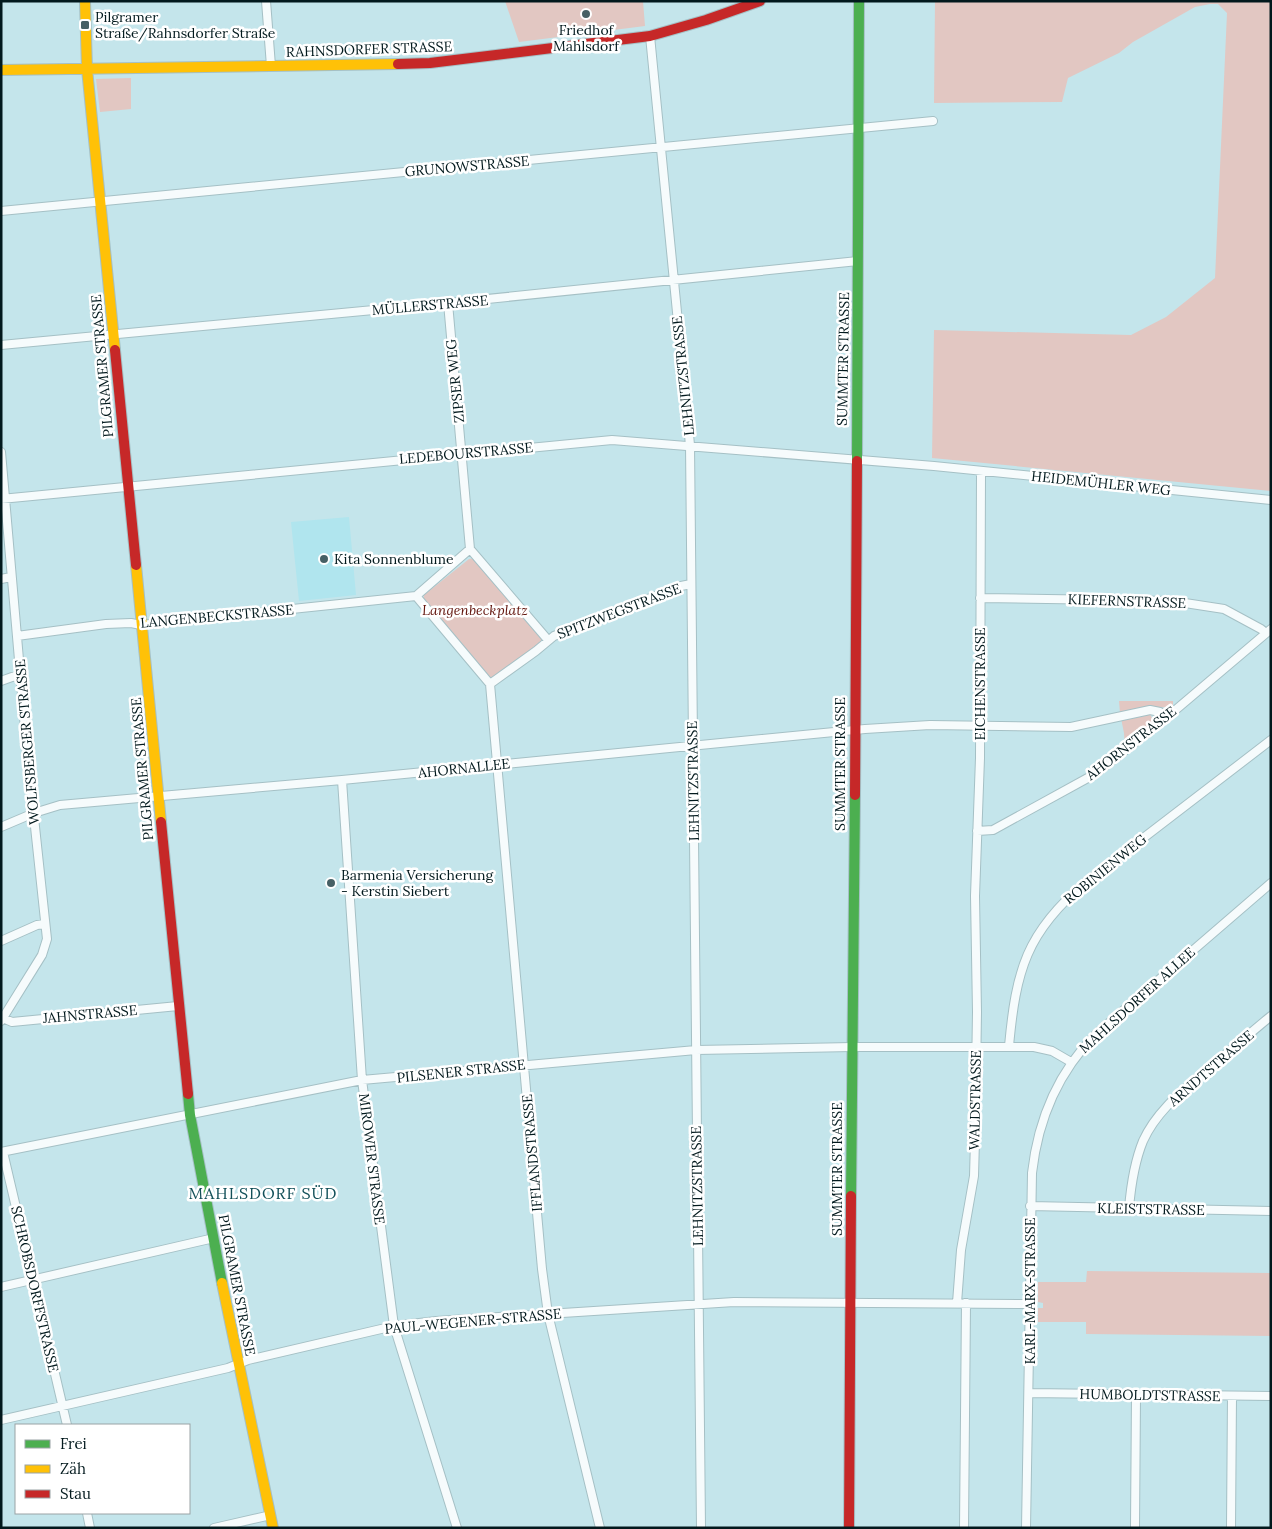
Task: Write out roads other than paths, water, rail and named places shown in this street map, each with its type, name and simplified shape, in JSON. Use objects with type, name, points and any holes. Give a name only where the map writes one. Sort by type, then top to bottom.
[{"type":"street","name":"PILGRAMER STRASSE","points":[[85,1],[87,69],[190,1115],[238,1364],[274,1528]]},
{"type":"street","points":[[266,1],[271,66]]},
{"type":"street","name":"RAHNSDORFER STRASSE","points":[[1,70],[430,62],[650,36],[706,20],[760,1]]},
{"type":"street","name":"SUMMTER STRASSE","points":[[849,1528],[859,1]]},
{"type":"street","name":"LEHNITZSTRASSE","points":[[650,36],[690,445],[701,1528]]},
{"type":"street","name":"GRUNOWSTRASSE","points":[[1,211],[934,121]]},
{"type":"street","name":"MÜLLERSTRASSE","points":[[1,345],[448,303],[858,261]]},
{"type":"street","name":"ZIPSER WEG","points":[[448,303],[470,549]]},
{"type":"street","name":"LEDEBOURSTRASSE","points":[[3,499],[612,440],[932,466]]},
{"type":"street","name":"WOLFSBERGER STRASSE","points":[[1,452],[3,499],[47,939],[42,955],[2,1019]]},
{"type":"street","name":"HEIDEMÜHLER WEG","points":[[932,466],[1271,500]]},
{"type":"street","name":"EICHENSTRASSE","points":[[975,896],[979,726],[981,471]]},
{"type":"street","points":[[470,549],[548,640],[536,651],[490,684],[416,596],[470,549]]},
{"type":"street","points":[[1,579],[12,577]]},
{"type":"street","name":"SPITZWEGSTRASSE","points":[[548,640],[616,611],[681,586],[691,584]]},
{"type":"street","name":"LANGENBECKSTRASSE","points":[[18,636],[106,624],[131,623],[142,625],[416,596]]},
{"type":"street","name":"KIEFERNSTRASSE","points":[[980,598],[1172,600],[1224,609],[1268,631]]},
{"type":"street","name":"AHORNSTRASSE","points":[[977,831],[994,830],[1095,774],[1166,718],[1268,631]]},
{"type":"street","points":[[1,681],[12,676],[21,675]]},
{"type":"street","name":"IFFLANDSTRASSE","points":[[490,684],[542,1268],[548,1314],[600,1528]]},
{"type":"street","name":"AHORNALLEE","points":[[1,827],[34,813],[60,806],[693,745],[930,725],[1071,728],[1150,710],[1160,712],[1166,718]]},
{"type":"street","name":"ROBINIENWEG","points":[[1009,1046],[1018,982],[1023,964],[1036,936],[1058,908],[1086,882],[1271,740]]},
{"type":"street","name":"MIROWER STRASSE","points":[[342,780],[362,1080],[394,1326],[457,1528]]},
{"type":"street","name":"MAHLSDORFER ALLEE","points":[[928,1047],[1034,1047],[1052,1051],[1071,1062],[1110,1020],[1271,883]]},
{"type":"street","name":"WALDSTRASSE","points":[[957,1303],[960,1250],[974,1176],[976,1046],[975,896]]},
{"type":"street","points":[[1,941],[38,925],[46,924]]},
{"type":"street","name":"JAHNSTRASSE","points":[[2,1019],[12,1022],[178,1006]]},
{"type":"street","name":"ARNDTSTRASSE","points":[[1129,1208],[1136,1161],[1144,1140],[1157,1117],[1178,1094],[1271,1016]]},
{"type":"street","name":"PILSENER STRASSE","points":[[2,1152],[362,1080],[696,1050],[928,1047]]},
{"type":"street","name":"KARL-MARX-STRASSE","points":[[1026,1528],[1032,1173],[1036,1141],[1049,1103],[1071,1062]]},
{"type":"street","name":"SCHROBSDORFFSTRASSE","points":[[2,1152],[67,1424]]},
{"type":"street","name":"KLEISTSTRASSE","points":[[1030,1206],[1271,1211]]},
{"type":"street","points":[[1,1287],[214,1238]]},
{"type":"street","name":"PAUL-WEGENER-STRASSE","points":[[1,1420],[150,1386],[248,1360],[394,1326],[734,1302],[966,1302],[1029,1304]]},
{"type":"street","points":[[964,1528],[966,1302]]},
{"type":"street","name":"HUMBOLDTSTRASSE","points":[[1029,1394],[1271,1396]]},
{"type":"street","points":[[1135,1528],[1136,1396]]},
{"type":"street","points":[[1230,1528],[1232,1396]]},
{"type":"street","points":[[87,1514],[90,1528]]},
{"type":"street","points":[[214,1528],[271,1515]]},
{"type":"place","name":"Friedhof Mahlsdorf","points":[[586,14]]},
{"type":"place","name":"Pilgramer Straße/Rahnsdorfer Straße","points":[[85,25]]},
{"type":"place","name":"Kita Sonnenblume","points":[[324,559]]},
{"type":"place","name":"Barmenia Versicherung - Kerstin Siebert","points":[[331,883]]},
{"type":"district","name":"MAHLSDORF SÜD","points":[[263,1193]]},
{"type":"park label","name":"Langenbeckplatz","points":[[475,610]]}]
